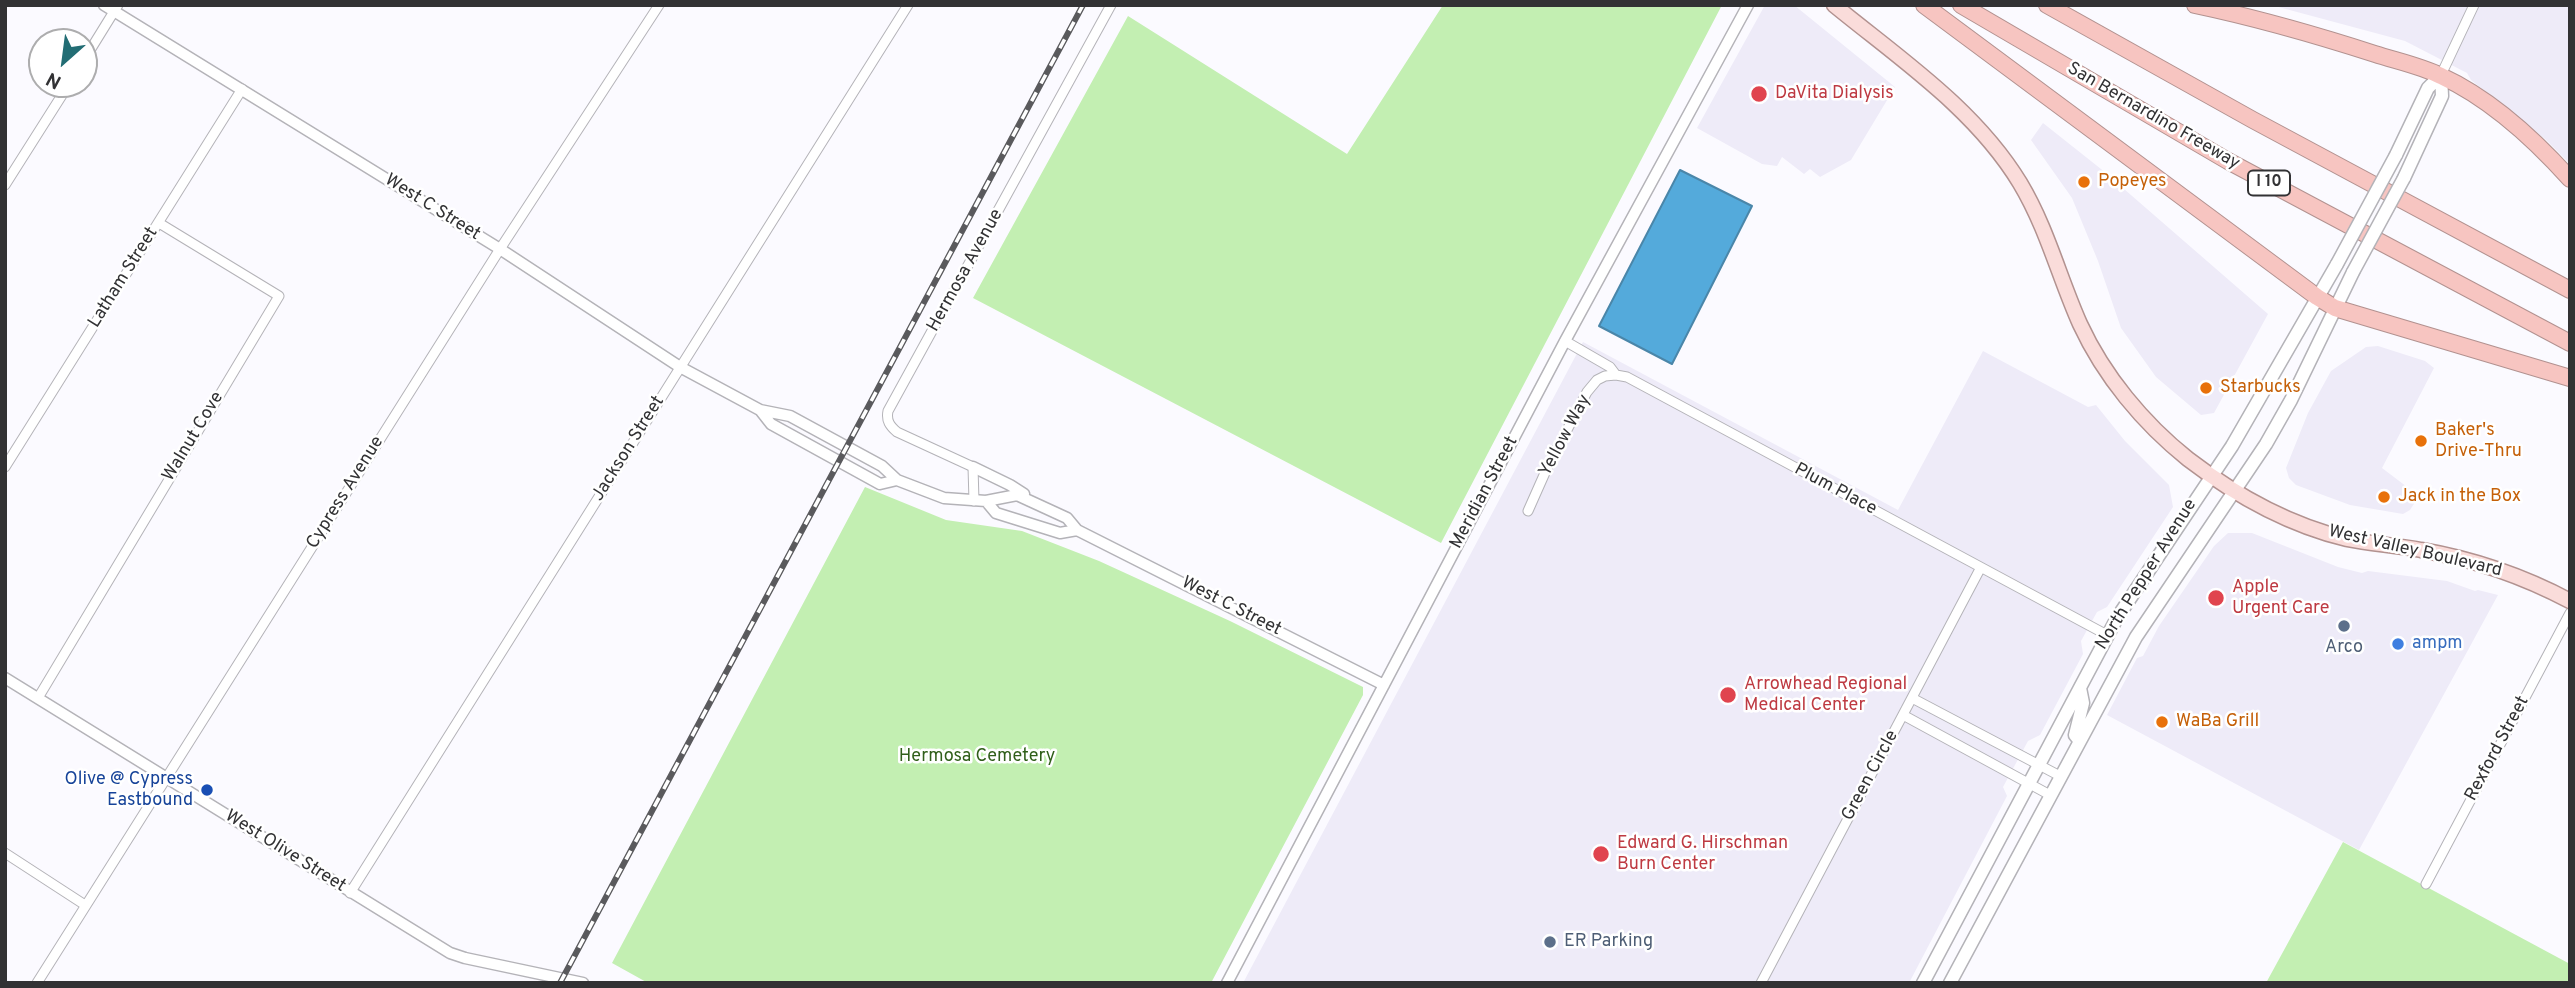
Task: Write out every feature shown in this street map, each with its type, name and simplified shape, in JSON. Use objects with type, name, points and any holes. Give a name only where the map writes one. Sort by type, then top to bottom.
[{"type":"highway","points":[[1924,5],[2335,308],[2570,378]]},
{"type":"highway","name":"San Bernardino Freeway","points":[[1961,5],[2228,161],[2570,342]]},
{"type":"highway","points":[[2047,5],[2241,114],[2570,290]]},
{"type":"highway","points":[[2195,5],[2293,27],[2441,75],[2524,133],[2543,149],[2570,179]]},
{"type":"main road","name":"West Valley Boulevard","points":[[1834,5],[1916,72],[1989,139],[2020,182],[2044,228],[2069,297],[2098,359],[2128,400],[2166,440],[2233,491],[2295,522],[2349,539],[2423,550],[2475,563],[2541,586],[2570,601]]},
{"type":"main road","name":"North Pepper Avenue","points":[[1923,983],[2107,635],[2251,415],[2366,212],[2428,88],[2441,75]]},
{"type":"main road","name":"North Pepper Avenue","points":[[1951,983],[2145,622],[2266,444],[2291,400],[2442,96],[2441,75]]},
{"type":"main road","points":[[2080,687],[2083,703],[2075,735],[2080,740]]},
{"type":"street","name":"West C Street","points":[[104,5],[117,8],[500,249],[680,367],[760,410],[790,416],[882,466],[897,480],[944,498],[986,502],[1017,495],[1032,500],[1067,518],[1077,530],[1384,685]]},
{"type":"street","name":"Cypress Avenue","points":[[37,983],[500,249],[659,5]]},
{"type":"street","name":"Jackson Street","points":[[350,893],[908,5]]},
{"type":"street","name":"Hermosa Avenue","points":[[973,467],[897,432],[886,418],[888,411],[1111,5]]},
{"type":"street","name":"Meridian Street","points":[[1227,983],[1565,341],[1748,5]]},
{"type":"street","points":[[2441,75],[2474,5]]},
{"type":"street","points":[[98,38],[117,8]]},
{"type":"street","name":"Latham Street","points":[[5,467],[242,89]]},
{"type":"street","points":[[5,185],[60,98]]},
{"type":"street","name":"Walnut Cove","points":[[38,698],[279,296],[159,223]]},
{"type":"street","name":"Plum Place","points":[[1565,341],[1610,367],[1616,375],[1627,377],[2107,635]]},
{"type":"street","name":"Yellow Way","points":[[1528,511],[1587,392],[1597,380],[1616,375]]},
{"type":"street","name":"West C Street","points":[[760,410],[771,424],[880,484],[897,480]]},
{"type":"street","points":[[974,501],[973,467],[1010,485],[1032,500]]},
{"type":"street","name":"West C Street","points":[[986,502],[996,513],[1060,533],[1077,530]]},
{"type":"street","name":"Green Circle","points":[[1761,983],[1980,569]]},
{"type":"street","name":"Rexford Street","points":[[2426,884],[2570,613]]},
{"type":"street","name":"West Olive Street","points":[[5,678],[350,893],[457,956],[583,983]]},
{"type":"street","points":[[1912,698],[2060,776]]},
{"type":"street","points":[[1903,715],[2050,795]]},
{"type":"street","points":[[5,853],[85,905]]},
{"type":"shaded area","points":[[1765,5],[1794,5],[1895,87],[1851,160],[1820,177],[1810,169],[1804,174],[1782,157],[1777,166],[1762,164],[1697,128]]},
{"type":"shaded area","points":[[2271,5],[2570,5],[2570,164],[2545,139],[2471,80],[2467,73],[2405,41]]},
{"type":"shaded area","points":[[2043,123],[2101,169],[2268,314],[2214,413],[2201,415],[2156,377],[2121,328],[2098,261],[2072,198],[2031,140]]},
{"type":"shaded area","name":"Arrowhead Regional Medical Center","points":[[1583,342],[1898,510],[1983,351],[2088,407],[2096,405],[2125,441],[2169,485],[2173,507],[2107,607],[2097,612],[2081,641],[2083,654],[2040,735],[2028,741],[2003,787],[2007,796],[1909,983],[1243,983]]},
{"type":"shaded area","points":[[2378,346],[2425,361],[2434,368],[2382,468],[2419,496],[2410,510],[2403,514],[2350,505],[2296,485],[2289,478],[2286,468],[2308,413],[2331,371],[2366,347]]},
{"type":"shaded area","points":[[2228,533],[2252,533],[2338,567],[2362,573],[2368,571],[2447,581],[2475,591],[2498,595],[2359,850],[2107,715],[2137,658],[2143,656],[2159,626],[2214,546]]},
{"type":"green space","points":[[1443,5],[1722,5],[1441,543],[973,298],[1128,16],[1347,154]]},
{"type":"green space","name":"Hermosa Cemetery","points":[[865,487],[946,520],[1022,531],[1099,561],[1230,621],[1363,687],[1363,695],[1211,983],[648,983],[612,963]]},
{"type":"green space","points":[[2343,842],[2570,964],[2570,983],[2266,983]]},
{"type":"water","points":[[1680,170],[1752,206],[1672,364],[1599,326]]},
{"type":"railway","points":[[560,983],[1083,5]]},
{"type":"place","name":"DaVita Dialysis","points":[[1759,94]]},
{"type":"place","name":"Popeyes","points":[[2084,182]]},
{"type":"place","name":"Starbucks","points":[[2206,388]]},
{"type":"place","name":"Baker's Drive-Thru","points":[[2421,441]]},
{"type":"place","name":"Jack in the Box","points":[[2384,497]]},
{"type":"place","name":"Apple Urgent Care","points":[[2216,598]]},
{"type":"place","name":"Arco","points":[[2344,626]]},
{"type":"place","name":"ampm","points":[[2398,644]]},
{"type":"place","name":"Arrowhead Regional Medical Center","points":[[1728,695]]},
{"type":"place","name":"WaBa Grill","points":[[2162,722]]},
{"type":"place","name":"Olive @ Cypress Eastbound","points":[[207,790]]},
{"type":"place","name":"Edward G. Hirschman Burn Center","points":[[1601,854]]},
{"type":"place","name":"ER Parking","points":[[1550,942]]}]
